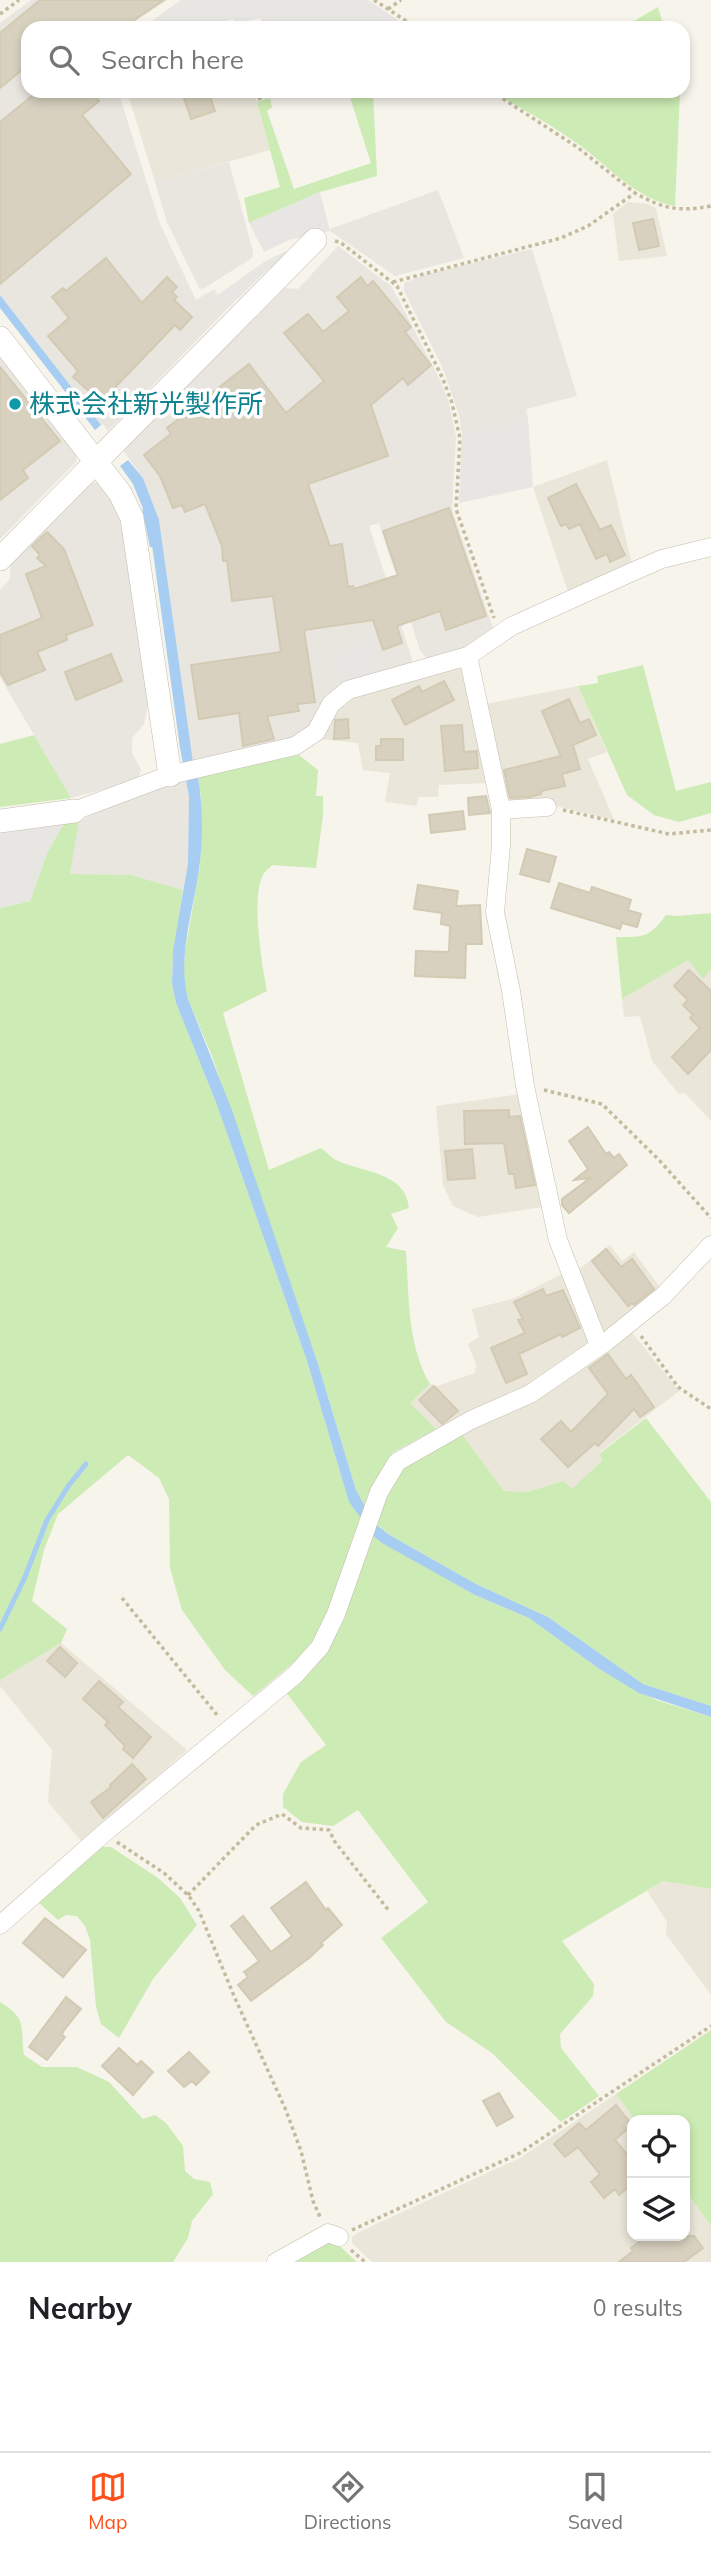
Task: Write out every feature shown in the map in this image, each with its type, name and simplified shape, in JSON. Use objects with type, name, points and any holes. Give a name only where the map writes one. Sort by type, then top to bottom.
[{"type":"street","points":[[0,559],[315,240]]},
{"type":"street","points":[[0,338],[96,460],[120,493],[132,518],[170,775]]},
{"type":"street","points":[[0,821],[74,811],[170,775],[295,746],[316,732],[331,704],[348,690],[468,656],[499,633],[662,559],[711,547]]},
{"type":"street","points":[[468,656],[501,810],[501,846],[495,912],[511,991],[525,1086],[558,1240],[599,1345]]},
{"type":"street","points":[[501,810],[547,807]]},
{"type":"street","points":[[0,1925],[103,1834],[295,1675],[320,1647],[336,1614],[379,1492],[397,1462],[471,1420],[530,1394],[631,1323],[663,1296],[711,1245]]},
{"type":"street","points":[[276,2262],[333,2235]]},
{"type":"path","points":[[0,14],[19,0]]},
{"type":"path","points":[[374,0],[406,21]]},
{"type":"path","points":[[388,9],[401,0]]},
{"type":"path","points":[[502,98],[578,147],[635,193],[667,208],[711,206]]},
{"type":"path","points":[[393,282],[561,238],[588,226],[635,193]]},
{"type":"path","points":[[315,240],[340,242],[393,282],[426,343],[453,403],[460,438],[456,509],[499,633]]},
{"type":"path","points":[[547,807],[670,834],[711,830]]},
{"type":"path","points":[[525,1086],[602,1104],[659,1160],[711,1218]]},
{"type":"path","points":[[631,1323],[678,1387],[711,1409]]},
{"type":"path","points":[[122,1598],[229,1728]]},
{"type":"path","points":[[188,1895],[256,1825],[282,1814],[301,1828],[329,1830],[335,1842],[390,1912]]},
{"type":"path","points":[[103,1834],[164,1873],[188,1895],[199,1911],[285,2109],[300,2151],[313,2201],[333,2235],[520,2153],[711,2026]]},
{"type":"shaded area","points":[[31,0],[167,0],[136,21],[21,21],[21,98],[120,98],[160,224],[196,300],[214,289],[227,309],[108,431],[0,295],[0,23]]},
{"type":"shaded area","points":[[181,0],[368,0],[400,21],[261,21],[261,18],[245,21],[152,21]]},
{"type":"shaded area","points":[[129,98],[256,98],[270,150],[155,182]]},
{"type":"shaded area","points":[[229,162],[253,252],[252,258],[203,289],[199,288],[167,222],[155,182]]},
{"type":"shaded area","points":[[438,190],[464,258],[395,276],[330,231],[330,229]]},
{"type":"shaded area","points":[[320,192],[330,231],[289,240],[264,252],[249,223]]},
{"type":"shaded area","points":[[628,202],[648,204],[656,208],[667,256],[619,261],[613,214]]},
{"type":"shaded area","points":[[298,246],[266,271],[227,309],[216,296],[267,260]]},
{"type":"shaded area","points":[[338,246],[392,287],[440,380],[449,403],[456,437],[452,509],[493,628],[465,652],[427,659],[420,650],[379,523],[369,526],[412,659],[411,666],[384,678],[370,634],[357,646],[334,656],[339,689],[313,728],[297,739],[193,762],[159,520],[143,478],[123,450],[282,288],[298,289]]},
{"type":"shaded area","points":[[532,249],[577,396],[526,409],[528,418],[483,431],[462,433],[459,415],[442,366],[404,291],[404,283],[427,274]]},
{"type":"shaded area","points":[[0,351],[77,450],[76,462],[0,539]]},
{"type":"shaded area","points":[[528,418],[533,487],[459,503],[462,433],[483,431]]},
{"type":"shaded area","points":[[607,460],[632,564],[568,592],[533,487]]},
{"type":"shaded area","points":[[90,482],[102,483],[116,507],[122,525],[149,700],[144,724],[132,738],[132,753],[141,770],[138,780],[71,798],[0,677],[0,590],[10,579],[10,563]]},
{"type":"shaded area","points":[[371,633],[384,678],[339,689],[334,656],[357,646]]},
{"type":"shaded area","points":[[455,665],[462,669],[487,783],[439,785],[438,797],[418,797],[417,806],[385,802],[390,773],[363,770],[358,743],[319,739],[326,722],[347,697]]},
{"type":"shaded area","points":[[578,686],[607,752],[588,759],[614,820],[548,804],[513,803],[504,796],[485,704]]},
{"type":"shaded area","points":[[186,780],[189,797],[188,863],[183,890],[131,875],[69,874],[79,821],[155,786]]},
{"type":"shaded area","points":[[64,823],[47,853],[30,901],[0,908],[0,831]]},
{"type":"shaded area","points":[[688,960],[703,979],[711,970],[711,1121],[685,1093],[679,1094],[652,1061],[640,1016],[624,1017],[622,999]]},
{"type":"shaded area","points":[[521,1094],[542,1207],[478,1217],[453,1206],[443,1185],[436,1106]]},
{"type":"shaded area","points":[[610,1245],[622,1261],[634,1252],[662,1290],[605,1337],[577,1271]]},
{"type":"shaded area","points":[[562,1274],[588,1340],[587,1344],[524,1387],[436,1429],[409,1403],[430,1384],[437,1386],[475,1373],[476,1364],[468,1344],[479,1337],[472,1309],[512,1299]]},
{"type":"shaded area","points":[[630,1330],[679,1391],[599,1453],[604,1460],[572,1490],[563,1481],[527,1492],[504,1491],[461,1433]]},
{"type":"shaded area","points":[[61,1643],[187,1750],[82,1842],[48,1802],[52,1750],[0,1686],[0,1680]]},
{"type":"shaded area","points":[[663,1881],[711,1889],[711,1995],[666,1934],[667,1922],[647,1891]]},
{"type":"shaded area","points":[[616,2094],[631,2115],[627,2115],[627,2241],[690,2241],[690,2197],[711,2226],[711,2262],[372,2262],[352,2243],[352,2237],[357,2233],[520,2158]]},
{"type":"green space","points":[[658,7],[662,21],[634,21]]},
{"type":"green space","points":[[270,98],[272,107],[267,111],[294,189],[371,163],[350,98],[373,98],[377,176],[320,192],[249,223],[244,198],[280,187],[257,102]]},
{"type":"green space","points":[[503,98],[680,98],[675,206],[662,203],[637,190],[572,139]]},
{"type":"green space","points":[[643,665],[676,791],[711,782],[711,813],[679,822],[654,815],[627,795],[578,686],[598,683],[597,676]]},
{"type":"green space","points":[[34,735],[71,798],[0,807],[0,744]]},
{"type":"green space","points":[[299,755],[318,770],[316,796],[323,796],[316,868],[272,865],[264,872],[257,913],[267,991],[223,1013],[269,1170],[321,1148],[334,1159],[391,1180],[406,1196],[409,1208],[391,1214],[398,1228],[386,1247],[406,1251],[413,1336],[422,1369],[430,1384],[410,1403],[436,1429],[392,1453],[366,1508],[356,1490],[318,1364],[212,1056],[183,981],[185,951],[200,866],[201,797],[198,777]]},
{"type":"green space","points":[[79,821],[70,874],[131,875],[183,890],[172,966],[176,1003],[217,1105],[306,1358],[349,1502],[363,1521],[321,1632],[303,1655],[253,1696],[225,1670],[182,1610],[170,1568],[169,1499],[159,1478],[128,1455],[58,1514],[44,1550],[32,1601],[67,1629],[61,1643],[0,1680],[0,908],[30,901],[47,853],[64,823]]},
{"type":"green space","points":[[711,913],[711,970],[703,979],[688,960],[622,999],[616,937],[645,935],[666,915]]},
{"type":"green space","points":[[646,1418],[711,1502],[711,1706],[643,1684],[548,1617],[476,1584],[388,1534],[375,1522],[395,1474],[412,1458],[461,1433],[504,1491],[527,1492],[563,1481],[572,1489],[603,1460],[599,1454]]},
{"type":"green space","points":[[371,1535],[475,1595],[529,1618],[598,1668],[656,1700],[711,1717],[711,1889],[663,1881],[562,1941],[594,1984],[593,1996],[560,2034],[561,2048],[599,2096],[561,2122],[492,2053],[446,2022],[381,1938],[428,1902],[358,1810],[333,1826],[302,1822],[283,1807],[283,1794],[301,1762],[326,1745],[285,1691],[314,1665]]},
{"type":"green space","points":[[97,1847],[111,1847],[158,1878],[180,1898],[197,1925],[153,1979],[119,2038],[101,2024],[96,2007],[90,1940],[85,1926],[77,1916],[66,1915],[58,1920],[37,1901]]},
{"type":"green space","points":[[0,2002],[19,2019],[24,2055],[42,2067],[77,2067],[109,2082],[143,2119],[155,2115],[166,2123],[183,2146],[185,2171],[194,2179],[210,2182],[213,2194],[192,2221],[188,2238],[173,2262],[0,2262]]},
{"type":"green space","points":[[711,2030],[711,2226],[690,2197],[690,2115],[631,2115],[616,2094]]},
{"type":"green space","points":[[332,2239],[357,2262],[278,2262]]},
{"type":"water","points":[[0,295],[101,425],[95,430],[0,308]]},
{"type":"water","points":[[128,460],[143,478],[159,520],[193,762],[183,764],[149,523],[133,484],[120,466]]},
{"type":"water","points":[[198,777],[202,811],[201,847],[185,951],[188,999],[232,1110],[318,1364],[356,1490],[366,1508],[362,1520],[349,1502],[306,1358],[217,1105],[176,1003],[172,984],[173,951],[188,863],[189,797],[186,780]]},
{"type":"water","points":[[376,1524],[388,1534],[476,1584],[548,1617],[643,1684],[711,1706],[711,1717],[639,1693],[598,1668],[529,1618],[475,1595],[382,1543],[372,1535]]},
{"type":"building","points":[[40,0],[164,0],[132,21],[21,21],[21,71],[0,88],[0,33]]},
{"type":"building","points":[[29,98],[97,98],[99,101],[82,115],[131,174],[0,284],[0,122]]},
{"type":"building","points":[[184,98],[210,98],[215,111],[191,119]]},
{"type":"building","points":[[653,219],[659,246],[639,250],[633,223]]},
{"type":"building","points":[[106,258],[142,303],[167,277],[177,287],[172,292],[177,297],[174,300],[192,317],[180,330],[175,325],[101,402],[73,377],[78,371],[48,336],[69,318],[52,297],[63,288],[66,291]]},
{"type":"building","points":[[361,277],[367,286],[373,281],[411,327],[405,332],[431,365],[408,385],[403,378],[371,405],[388,456],[308,484],[330,546],[342,544],[348,587],[353,586],[354,589],[398,575],[383,531],[449,508],[486,616],[446,630],[440,611],[397,626],[402,643],[383,650],[373,620],[304,630],[315,702],[297,704],[299,711],[267,716],[274,739],[243,746],[239,713],[199,719],[191,665],[281,652],[273,596],[232,601],[227,561],[223,561],[222,546],[205,504],[185,512],[182,505],[173,508],[160,476],[144,455],[171,434],[167,428],[249,364],[286,413],[324,381],[284,333],[308,314],[323,332],[349,311],[337,297]]},
{"type":"building","name":"株式会社新光製作所","points":[[0,367],[60,441],[23,470],[28,478],[0,500]]},
{"type":"building","points":[[576,484],[600,530],[611,525],[625,555],[610,562],[607,554],[596,559],[580,524],[569,529],[566,524],[561,526],[548,498]]},
{"type":"building","points":[[47,532],[64,549],[93,625],[66,635],[67,640],[37,652],[45,670],[8,685],[0,672],[0,635],[42,618],[26,574],[46,566],[37,558],[40,555],[32,546]]},
{"type":"building","points":[[111,654],[122,681],[76,700],[65,672]]},
{"type":"building","points":[[444,681],[454,700],[405,725],[392,700],[419,686],[422,692]]},
{"type":"building","points":[[569,699],[580,723],[589,719],[596,735],[573,745],[580,769],[562,774],[565,786],[541,791],[541,794],[530,797],[510,798],[504,770],[561,756],[542,711]]},
{"type":"building","points":[[348,719],[349,738],[334,739],[335,720]]},
{"type":"building","points":[[462,725],[464,752],[477,751],[478,768],[445,771],[441,726]]},
{"type":"building","points":[[381,739],[403,739],[403,760],[376,760],[376,746],[381,746]]},
{"type":"building","points":[[486,796],[490,813],[469,815],[468,798]]},
{"type":"building","points":[[463,811],[465,829],[431,833],[429,815]]},
{"type":"building","points":[[527,849],[556,857],[549,882],[520,874]]},
{"type":"building","points":[[559,883],[590,893],[592,887],[631,900],[628,910],[641,914],[637,927],[622,923],[620,929],[551,908]]},
{"type":"building","points":[[418,885],[458,891],[456,906],[480,905],[482,944],[466,944],[465,978],[415,976],[416,951],[449,952],[450,926],[441,924],[442,913],[414,909]]},
{"type":"building","points":[[689,970],[711,991],[711,1050],[688,1074],[672,1057],[700,1028],[683,1005],[688,1000],[674,986]]},
{"type":"building","points":[[509,1110],[509,1117],[520,1116],[535,1185],[516,1188],[514,1174],[509,1174],[504,1143],[465,1144],[464,1111]]},
{"type":"building","points":[[588,1127],[606,1154],[609,1152],[614,1158],[619,1154],[627,1165],[569,1213],[562,1205],[562,1199],[590,1178],[574,1180],[588,1169],[569,1141]]},
{"type":"building","points":[[472,1149],[475,1178],[448,1180],[445,1151]]},
{"type":"building","points":[[606,1249],[621,1267],[632,1259],[654,1289],[634,1305],[632,1303],[628,1306],[592,1261]]},
{"type":"building","points":[[543,1289],[546,1296],[563,1290],[580,1328],[519,1354],[527,1374],[506,1383],[491,1348],[525,1333],[518,1320],[523,1319],[514,1302]]},
{"type":"building","points":[[608,1354],[626,1379],[631,1375],[654,1407],[640,1417],[634,1409],[598,1446],[595,1443],[568,1467],[541,1439],[561,1421],[571,1432],[608,1394],[589,1368]]},
{"type":"building","points":[[434,1386],[458,1411],[442,1424],[419,1400]]},
{"type":"building","points":[[60,1647],[77,1663],[65,1677],[47,1661]]},
{"type":"building","points":[[99,1681],[123,1702],[118,1707],[151,1737],[133,1758],[105,1725],[108,1722],[83,1699]]},
{"type":"building","points":[[132,1764],[146,1779],[103,1818],[91,1802],[111,1787]]},
{"type":"building","points":[[306,1882],[326,1910],[328,1908],[342,1925],[321,1943],[323,1945],[309,1958],[251,2001],[238,1985],[248,1977],[244,1972],[259,1961],[231,1926],[243,1916],[271,1952],[292,1936],[271,1908]]},
{"type":"building","points":[[45,1918],[86,1950],[63,1977],[23,1943]]},
{"type":"building","points":[[66,1997],[81,2009],[64,2030],[62,2035],[65,2037],[47,2060],[29,2047]]},
{"type":"building","points":[[119,2048],[137,2065],[141,2061],[153,2072],[133,2095],[102,2066]]},
{"type":"building","points":[[189,2052],[209,2072],[196,2085],[192,2081],[184,2087],[168,2071]]},
{"type":"building","points":[[499,2093],[513,2117],[497,2126],[483,2101]]},
{"type":"building","points":[[616,2105],[627,2119],[627,2129],[615,2140],[627,2154],[627,2188],[619,2195],[615,2189],[604,2198],[591,2182],[600,2174],[578,2147],[565,2157],[554,2144],[579,2123],[586,2130]]},
{"type":"building","points":[[690,2236],[694,2236],[703,2248],[684,2262],[619,2262],[633,2251],[631,2248],[640,2241],[690,2241]]},
{"type":"waterway","points":[[145,510],[152,545]]},
{"type":"waterway","points":[[0,1629],[25,1577],[47,1520],[86,1464]]},
{"type":"place","name":"株式会社新光製作所","points":[[15,404]]}]
